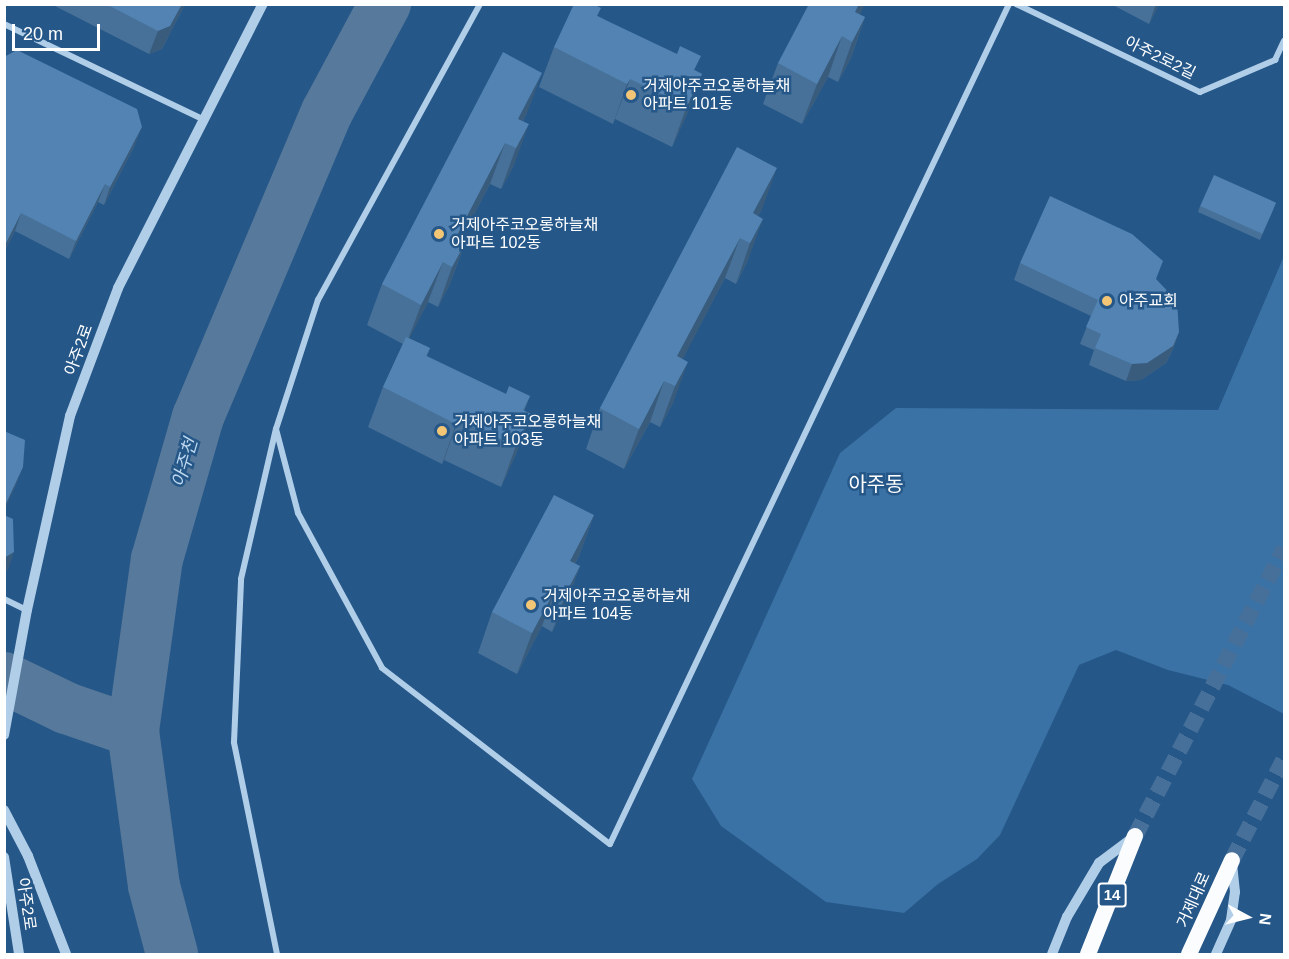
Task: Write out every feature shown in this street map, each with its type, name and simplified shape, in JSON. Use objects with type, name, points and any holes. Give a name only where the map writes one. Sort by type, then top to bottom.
[{"type":"highway","name":"14","points":[[1088,954],[1135,836]]},
{"type":"highway","name":"거제대로","points":[[1189,954],[1232,860]]},
{"type":"street","name":"아주2로","points":[[4,735],[27,610],[70,416],[118,288],[202,119],[264,4]]},
{"type":"street","points":[[278,954],[234,742],[241,579],[276,429],[318,300],[480,4]]},
{"type":"street","points":[[276,429],[298,513],[382,668],[610,844],[1009,4]]},
{"type":"street","name":"아주2로2길","points":[[1017,4],[1200,92],[1275,60],[1284,41]]},
{"type":"street","points":[[4,24],[202,119]]},
{"type":"street","points":[[4,599],[27,610]]},
{"type":"street","points":[[4,810],[28,856],[66,954]]},
{"type":"street","points":[[1052,954],[1067,917],[1099,863],[1135,836]]},
{"type":"street","name":"아주2로","points":[[4,857],[19,954]]},
{"type":"street","points":[[1216,954],[1231,920],[1236,892],[1232,860]]},
{"type":"shaded area","points":[[1284,256],[1284,714],[1228,685],[1168,670],[1116,650],[1079,665],[1000,835],[977,859],[938,884],[904,913],[826,902],[721,826],[692,779],[840,453],[896,408],[1218,410]]},
{"type":"building","points":[[106,4],[182,4],[170,26],[158,31]]},
{"type":"building","points":[[574,4],[593,4],[601,8],[597,16],[677,54],[680,46],[701,56],[694,70],[702,74],[687,106],[630,79],[627,84],[554,47]]},
{"type":"building","points":[[809,4],[859,4],[855,12],[865,17],[852,42],[842,36],[817,84],[778,63]]},
{"type":"building","points":[[17,50],[137,109],[142,127],[110,187],[105,184],[76,241],[21,213],[4,247],[4,57]]},
{"type":"building","name":"거제아주코오롱하늘채 아파트 102동","points":[[503,52],[542,73],[518,119],[529,124],[516,148],[505,143],[455,239],[465,243],[452,267],[443,262],[421,305],[382,284]]},
{"type":"building","points":[[737,147],[777,168],[753,213],[763,219],[750,243],[740,238],[677,356],[688,362],[675,386],[664,381],[639,429],[600,408]]},
{"type":"building","points":[[1214,175],[1276,203],[1262,234],[1200,206]]},
{"type":"building","name":"아주교회","points":[[1050,196],[1132,234],[1163,261],[1156,279],[1177,301],[1179,332],[1173,346],[1147,363],[1132,364],[1095,348],[1101,334],[1086,327],[1098,300],[1020,263]]},
{"type":"building","points":[[406,337],[430,348],[426,356],[506,394],[509,386],[530,396],[523,410],[531,414],[516,446],[458,420],[456,424],[383,387]]},
{"type":"building","points":[[4,431],[25,440],[23,467],[4,508]]},
{"type":"building","points":[[554,495],[594,515],[570,561],[580,566],[567,591],[557,586],[532,633],[492,612]]},
{"type":"building","points":[[4,515],[13,519],[14,552],[4,558]]},
{"type":"waterway","name":"아주천","points":[[172,954],[154,886],[133,731],[157,559],[198,417],[327,112],[385,4]]},
{"type":"waterway","points":[[4,678],[66,708],[133,731]]},
{"type":"tunnel","points":[[1135,836],[1284,548]]},
{"type":"tunnel","points":[[1232,860],[1284,759]]},
{"type":"place","name":"거제아주코오롱하늘채 아파트 101동","points":[[631,95]]},
{"type":"place","name":"거제아주코오롱하늘채 아파트 102동","points":[[439,234]]},
{"type":"place","name":"아주교회","points":[[1107,301]]},
{"type":"place","name":"거제아주코오롱하늘채 아파트 103동","points":[[442,431]]},
{"type":"place","name":"거제아주코오롱하늘채 아파트 104동","points":[[531,605]]},
{"type":"district","name":"아주동","points":[[876,484]]}]
